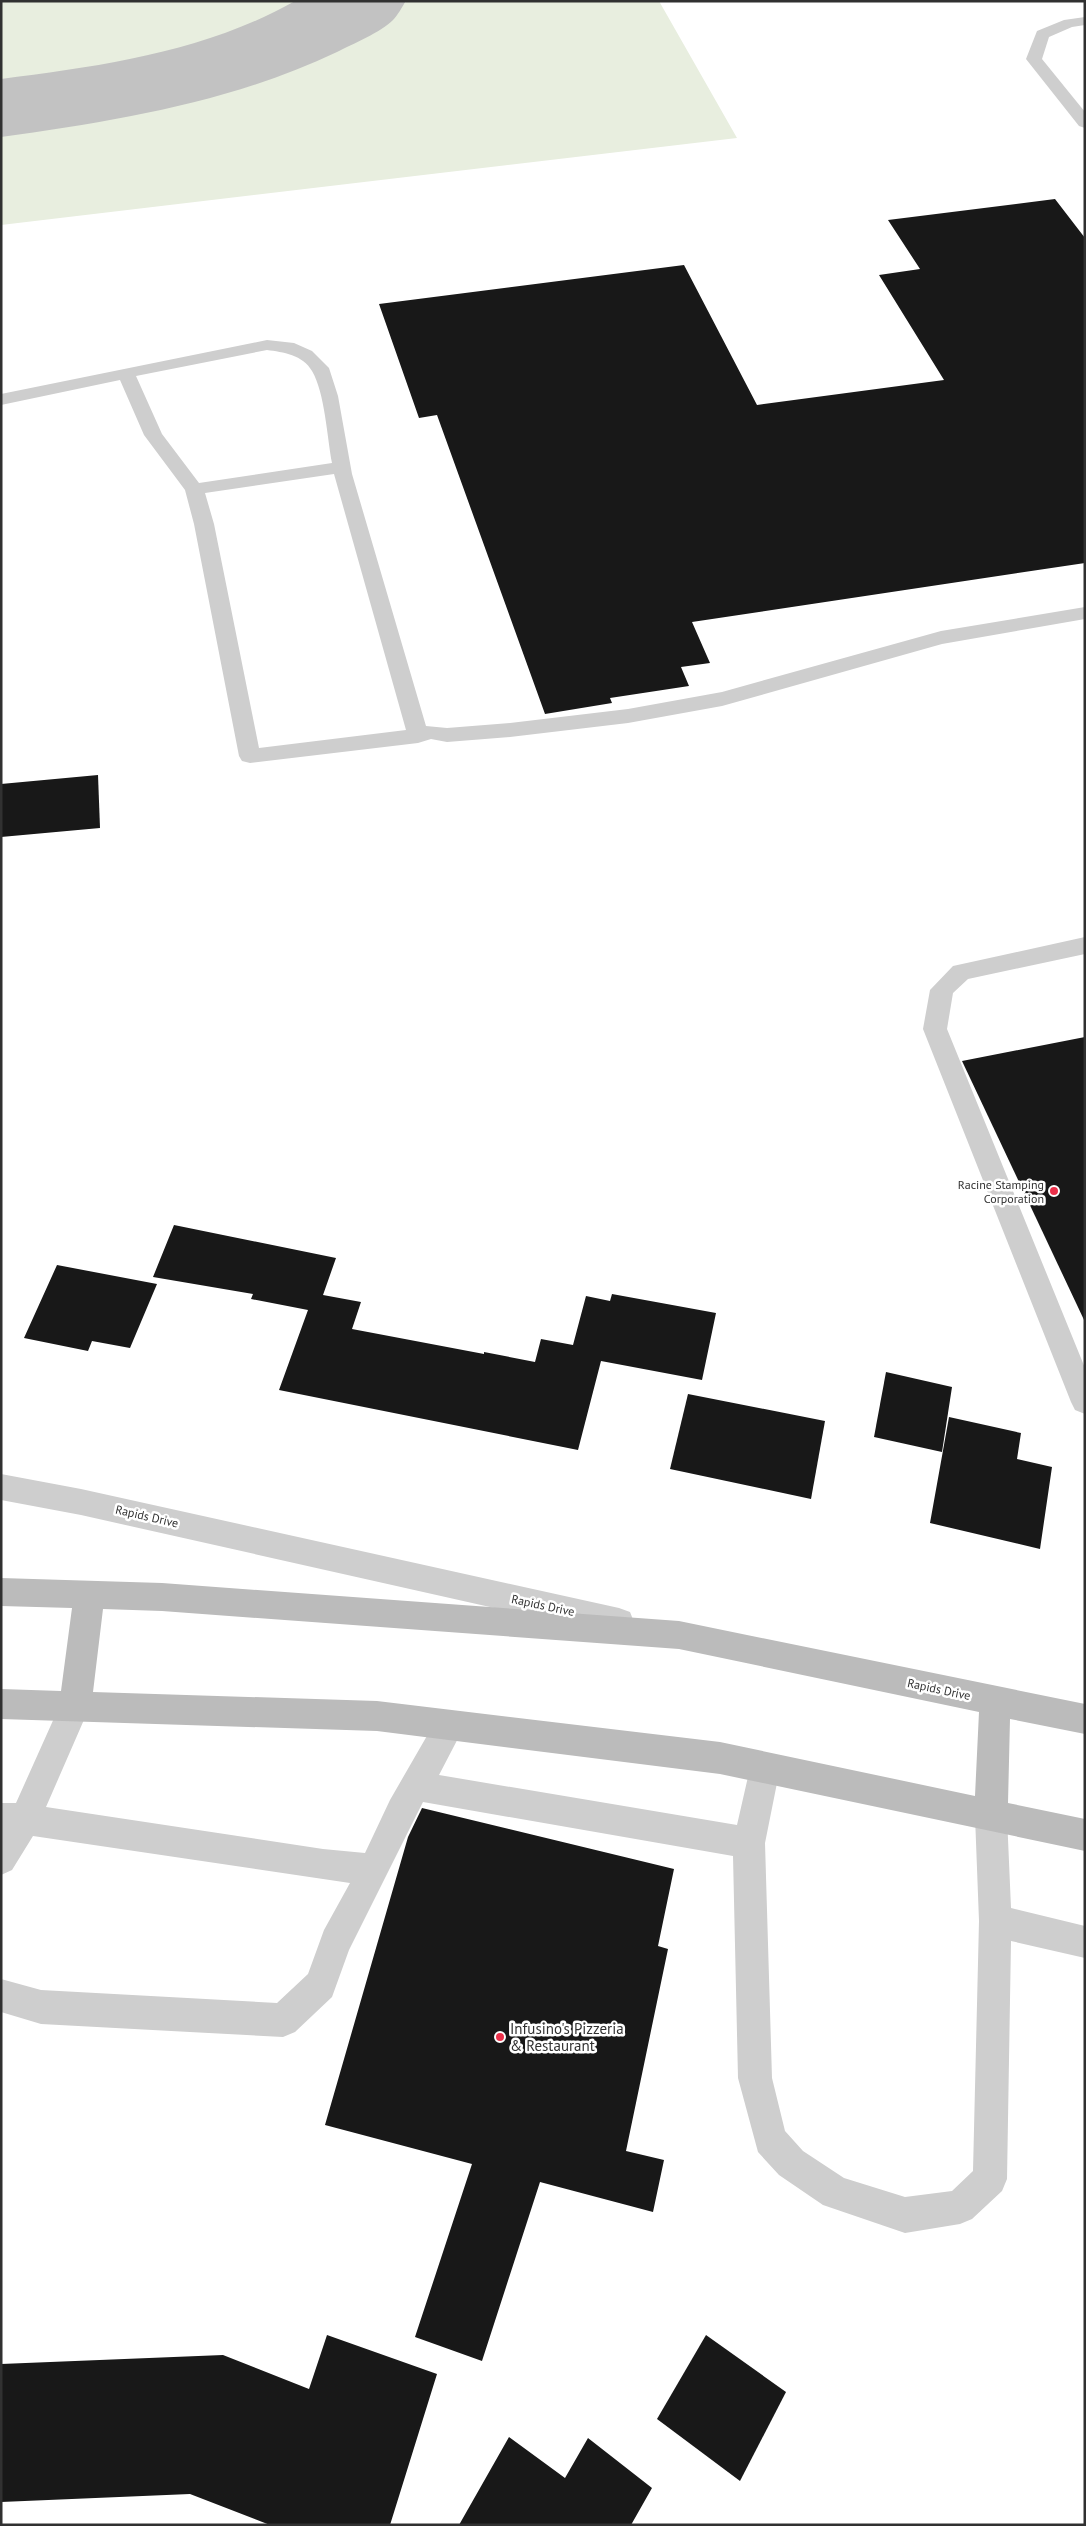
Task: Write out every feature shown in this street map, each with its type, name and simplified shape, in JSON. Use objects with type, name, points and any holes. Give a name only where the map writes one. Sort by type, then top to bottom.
[{"type":"street","name":"Rapids Drive","points":[[1,1487],[91,1504],[679,1635],[1085,1719]]},
{"type":"street","points":[[1,1592],[162,1597],[679,1635]]},
{"type":"street","points":[[75,1706],[89,1594]]},
{"type":"street","points":[[991,1816],[995,1701]]},
{"type":"street","points":[[1,1704],[377,1716],[720,1758],[1085,1835]]},
{"type":"lane","points":[[1085,22],[1069,23],[1042,34],[1034,59],[1085,123]]},
{"type":"lane","points":[[1,400],[126,372],[267,345],[288,347],[306,355],[320,368],[323,378],[342,467],[418,736]]},
{"type":"lane","points":[[126,372],[153,434],[194,489],[204,524],[250,756],[418,736],[430,732],[448,735],[510,730],[628,716],[703,703],[941,638],[1085,613]]},
{"type":"lane","points":[[194,489],[342,467]]},
{"type":"lane","points":[[1085,945],[961,972],[942,990],[935,1029],[1085,1402]]},
{"type":"lane","points":[[1,1859],[13,1819],[75,1706]]},
{"type":"lane","points":[[1,1996],[41,2007],[282,2020],[320,1985],[336,1942],[374,1870],[401,1812],[450,1725]]},
{"type":"lane","points":[[765,1768],[749,1843],[755,2078],[770,2140],[790,2162],[836,2193],[905,2215],[960,2207],[990,2179],[995,1921],[991,1816]]},
{"type":"lane","points":[[416,1786],[749,1843]]},
{"type":"lane","points":[[13,1819],[323,1865],[374,1870]]},
{"type":"lane","points":[[995,1921],[1085,1942]]},
{"type":"green space","points":[[1,1],[314,1],[278,21],[241,38],[163,62],[82,78],[1,89]]},
{"type":"green space","points":[[407,1],[659,1],[737,138],[1,225],[1,129],[47,124],[140,109],[230,87],[317,53],[384,18]]},
{"type":"building","points":[[1055,199],[1085,238],[1085,563],[692,622],[710,663],[681,667],[689,686],[610,698],[612,703],[545,714],[437,415],[419,418],[379,304],[684,265],[757,405],[944,380],[879,275],[920,269],[888,220]]},
{"type":"building","points":[[98,775],[100,828],[1,837],[1,784]]},
{"type":"building","name":"Racine Stamping Corporation","points":[[1085,1037],[1085,1322],[962,1061]]},
{"type":"building","points":[[174,1225],[336,1258],[323,1295],[361,1302],[352,1329],[484,1354],[484,1352],[535,1362],[541,1339],[573,1345],[586,1296],[610,1301],[612,1294],[716,1313],[702,1380],[601,1361],[578,1450],[279,1390],[308,1310],[251,1299],[253,1294],[153,1277]]},
{"type":"building","points":[[57,1265],[157,1284],[130,1348],[92,1341],[88,1351],[24,1338]]},
{"type":"building","points":[[886,1372],[952,1387],[942,1452],[874,1437]]},
{"type":"building","points":[[688,1394],[825,1421],[811,1499],[670,1469]]},
{"type":"building","points":[[949,1417],[1021,1433],[1017,1459],[1052,1467],[1040,1549],[930,1523]]},
{"type":"building","name":"Infusino's Pizzeria & Restaurant","points":[[422,1808],[674,1869],[658,1946],[668,1949],[626,2151],[664,2160],[653,2212],[540,2182],[482,2361],[415,2337],[472,2164],[325,2125],[408,1837]]},
{"type":"building","points":[[327,2335],[437,2374],[390,2525],[270,2525],[190,2494],[1,2502],[1,2364],[223,2355],[309,2389]]},
{"type":"building","points":[[706,2335],[786,2392],[740,2481],[657,2419]]},
{"type":"building","points":[[509,2437],[565,2478],[588,2438],[652,2488],[631,2525],[459,2525]]},
{"type":"taxiway","points":[[1,108],[96,95],[142,86],[232,62],[276,45],[319,25],[361,1]]},
{"type":"place","name":"Racine Stamping Corporation","points":[[1054,1191]]},
{"type":"place","name":"Infusino's Pizzeria & Restaurant","points":[[500,2037]]}]
